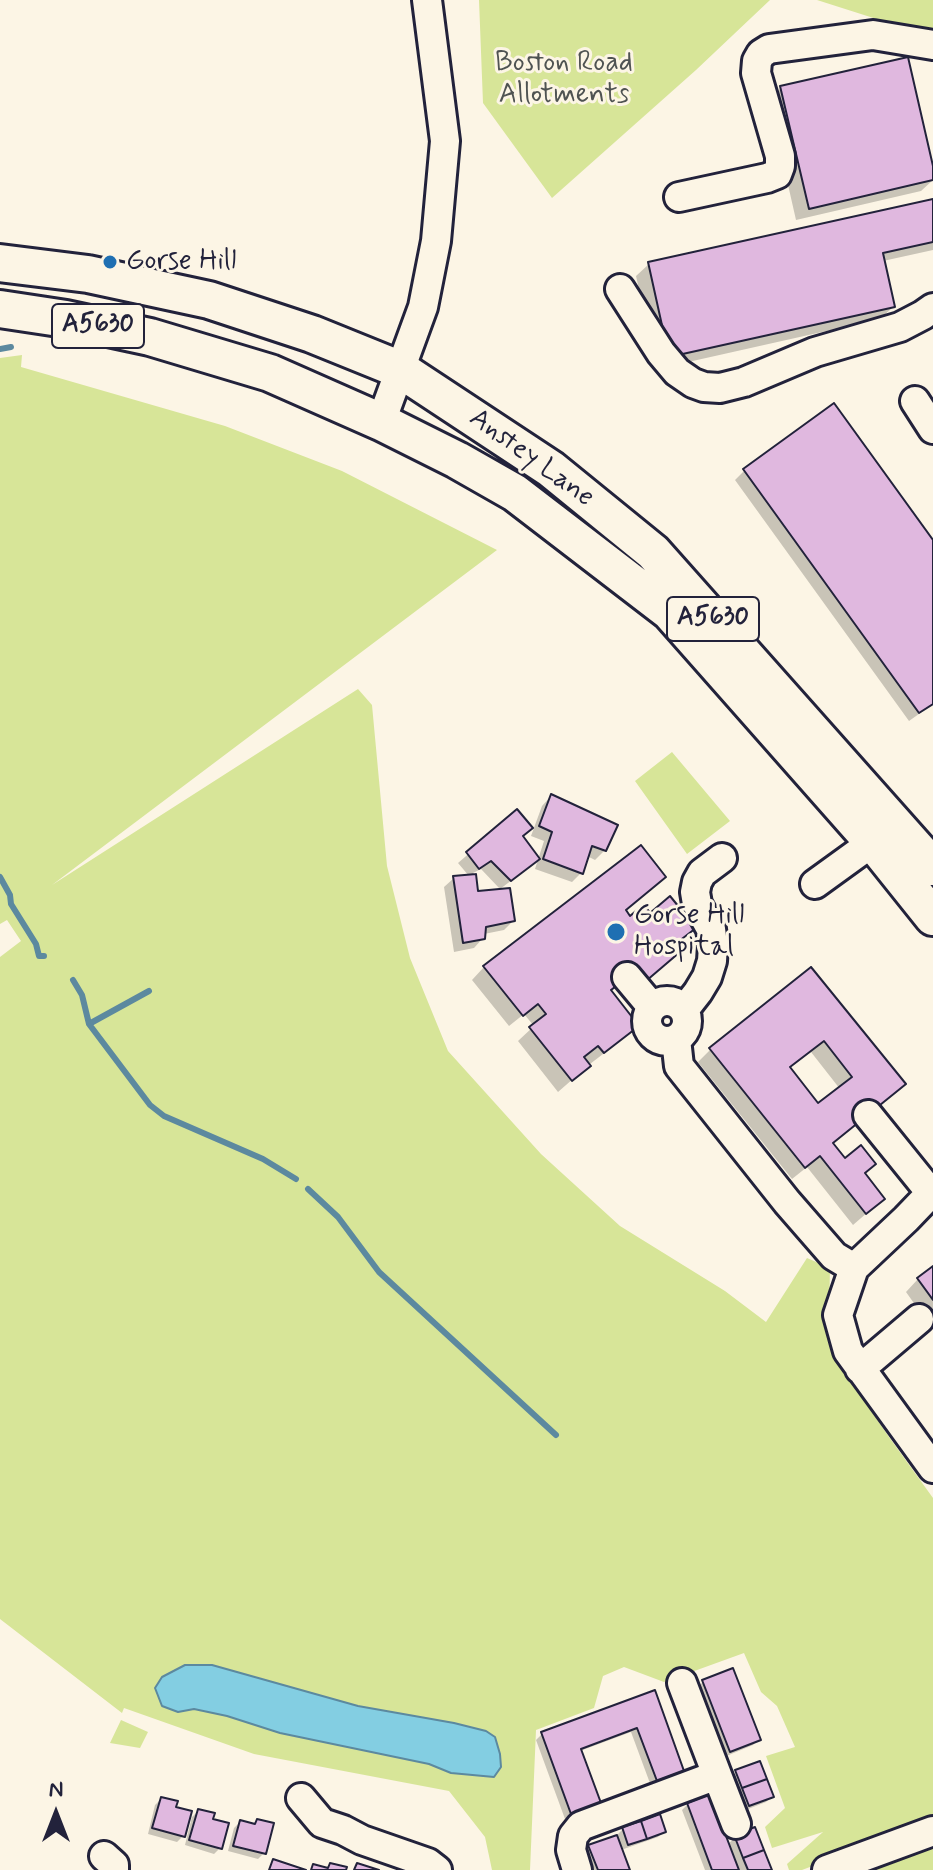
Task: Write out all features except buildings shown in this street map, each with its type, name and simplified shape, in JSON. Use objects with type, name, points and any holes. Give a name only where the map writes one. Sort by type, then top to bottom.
[{"type":"main road","name":"Anstey Lane","points":[[0,263],[88,274],[209,300],[312,334],[401,370],[551,469],[653,552],[933,867]]},
{"type":"main road","name":"Anstey Lane","points":[[0,309],[150,337],[270,373],[381,422],[515,493],[670,612],[873,842]]},
{"type":"main road","name":"A5630","points":[[873,842],[933,917]]},
{"type":"street","points":[[381,422],[423,307],[436,241],[445,141],[427,0]]},
{"type":"street","points":[[679,197],[777,174],[780,156],[756,73],[757,61],[769,49],[873,35],[933,45]]},
{"type":"street","points":[[620,289],[661,353],[677,372],[693,383],[720,388],[744,382],[815,352],[900,327],[933,308]]},
{"type":"street","points":[[915,401],[933,429]]},
{"type":"street","points":[[815,884],[873,842]]},
{"type":"street","points":[[684,1010],[707,977],[712,961],[711,929],[697,904],[697,882],[702,873],[722,858]]},
{"type":"street","points":[[627,977],[652,1007]]},
{"type":"street","points":[[668,1001],[684,1010],[687,1023],[682,1035],[676,1039],[665,1041],[650,1032],[647,1016],[652,1007],[668,1001]]},
{"type":"street","points":[[676,1039],[679,1066],[787,1202],[834,1256],[854,1268]]},
{"type":"street","points":[[868,1115],[931,1193],[854,1268],[838,1315],[848,1351],[933,1468]]},
{"type":"street","points":[[860,1369],[919,1319]]},
{"type":"street","points":[[682,1683],[736,1824]]},
{"type":"street","points":[[577,1870],[571,1850],[573,1836],[581,1826],[717,1775]]},
{"type":"street","points":[[301,1798],[313,1829],[343,1830],[362,1840],[428,1863],[437,1870]]},
{"type":"street","points":[[827,1870],[933,1831]]},
{"type":"green space","name":"Boston Road Allotments","points":[[479,0],[770,0],[552,198],[483,103]]},
{"type":"green space","points":[[817,0],[933,0],[933,37]]},
{"type":"green space","points":[[22,355],[21,367],[225,426],[342,471],[497,550],[52,885],[358,689],[372,705],[387,866],[410,958],[448,1051],[541,1154],[620,1226],[725,1291],[766,1322],[807,1258],[830,1268],[829,1314],[839,1364],[933,1498],[933,1820],[802,1870],[789,1870],[787,1864],[823,1832],[772,1848],[765,1827],[785,1808],[766,1756],[795,1747],[777,1706],[761,1692],[744,1653],[664,1682],[624,1667],[603,1676],[594,1708],[536,1730],[530,1870],[492,1870],[485,1837],[449,1791],[254,1754],[124,1708],[122,1713],[0,1619],[0,957],[21,941],[7,920],[0,924],[0,358]]},
{"type":"green space","points":[[672,752],[730,821],[687,854],[635,781]]},
{"type":"green space","points":[[121,1720],[148,1732],[140,1748],[110,1743]]},
{"type":"green space","points":[[933,1846],[933,1870],[867,1870]]},
{"type":"water","points":[[185,1665],[212,1665],[358,1706],[486,1731],[495,1737],[501,1767],[494,1777],[451,1773],[429,1764],[280,1733],[227,1716],[194,1709],[178,1712],[162,1706],[155,1688],[162,1677]]},
{"type":"waterway","points":[[0,349],[11,347]]},
{"type":"waterway","points":[[0,877],[10,895],[11,904],[36,944],[39,956],[44,956]]},
{"type":"waterway","points":[[73,980],[82,995],[89,1024],[150,1105],[164,1116],[263,1159],[296,1179]]},
{"type":"waterway","points":[[89,1024],[149,991]]},
{"type":"waterway","points":[[308,1189],[338,1217],[379,1272],[556,1435]]},
{"type":"place","name":"Gorse Hill","points":[[110,262]]},
{"type":"place","name":"Gorse Hill Hospital","points":[[616,932]]}]
